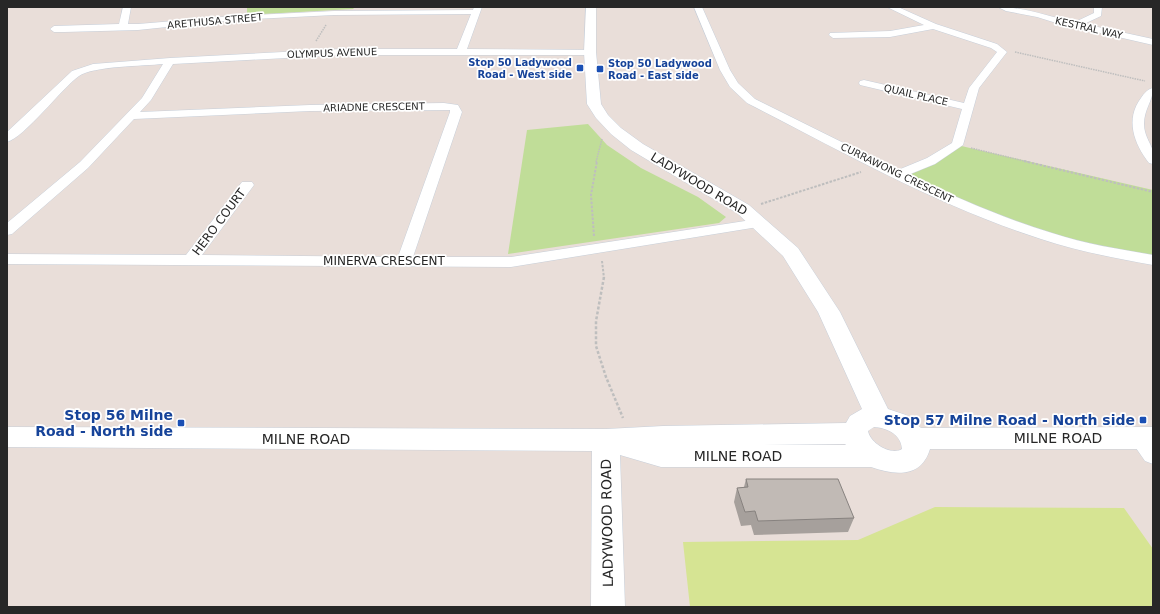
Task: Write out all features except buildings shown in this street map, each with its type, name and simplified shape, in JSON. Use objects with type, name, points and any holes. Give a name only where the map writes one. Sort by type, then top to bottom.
[{"type":"street","points":[[122,26],[127,7]]},
{"type":"street","name":"LADYWOOD ROAD","points":[[591,7],[590,52],[594,104],[616,131],[637,147],[743,210],[791,252],[830,312],[879,417]]},
{"type":"street","name":"CURRAWONG CRESCENT","points":[[698,7],[728,75],[734,85],[751,101],[898,175],[982,214],[1025,230],[1082,247],[1153,260]]},
{"type":"street","points":[[891,7],[933,26],[999,49],[1002,52],[974,88],[957,145],[931,160],[898,175]]},
{"type":"street","name":"KESTRAL WAY","points":[[1002,7],[1153,42]]},
{"type":"street","points":[[1076,25],[1098,14],[1098,7]]},
{"type":"street","name":"ARETHUSA STREET","points":[[54,29],[71,30],[122,26],[138,27],[235,14],[334,13],[362,10],[477,10]]},
{"type":"street","points":[[462,52],[477,10]]},
{"type":"street","points":[[833,35],[890,34],[933,26]]},
{"type":"street","name":"OLYMPUS AVENUE","points":[[7,138],[76,73],[93,67],[307,53],[590,52]]},
{"type":"street","points":[[7,231],[72,178],[146,100],[170,61]]},
{"type":"street","name":"QUAIL PLACE","points":[[864,83],[968,107]]},
{"type":"street","points":[[1153,91],[1143,103],[1137,128],[1146,152],[1153,160]]},
{"type":"street","name":"ARIADNE CRESCENT","points":[[131,116],[310,108],[454,107],[456,112],[404,261]]},
{"type":"street","name":"HERO COURT","points":[[191,260],[247,185]]},
{"type":"street","name":"MINERVA CRESCENT","points":[[7,259],[511,262],[758,223]]},
{"type":"street","points":[[870,417],[879,417],[896,422],[906,428],[914,439],[917,446],[916,454],[908,460],[899,463],[884,461],[863,450],[857,442],[854,433],[856,426],[862,420],[870,417]]},
{"type":"street","name":"LADYWOOD ROAD","points":[[608,607],[614,429]]},
{"type":"street","name":"MILNE ROAD","points":[[614,429],[661,456],[872,456]]},
{"type":"street","name":"MILNE ROAD","points":[[7,437],[614,429],[663,436],[854,433]]},
{"type":"street","name":"MILNE ROAD","points":[[914,439],[1148,444]]},
{"type":"path","points":[[307,53],[334,13]]},
{"type":"path","points":[[999,49],[1145,81]]},
{"type":"path","points":[[594,240],[591,214],[591,187],[602,138]]},
{"type":"path","points":[[957,145],[1153,192]]},
{"type":"path","points":[[743,210],[880,166]]},
{"type":"path","points":[[600,257],[604,267],[604,278],[596,321],[596,346],[606,378],[614,429]]},
{"type":"green space","points":[[247,7],[355,7],[353,9],[247,15]]},
{"type":"green space","points":[[588,124],[607,145],[641,168],[698,197],[726,217],[719,223],[508,254],[527,130]]},
{"type":"green space","points":[[957,145],[1153,190],[1153,260],[1025,230],[898,175]]},
{"type":"green space","points":[[935,507],[1124,508],[1153,549],[1153,607],[690,607],[683,542],[858,540]]},
{"type":"place","name":"Stop 50 Ladywood Road - West side","points":[[580,68]]},
{"type":"place","name":"Stop 50 Ladywood Road - East side","points":[[600,69]]},
{"type":"place","name":"Stop 57 Milne Road - North side","points":[[1143,420]]},
{"type":"place","name":"Stop 56 Milne Road - North side","points":[[181,423]]}]
